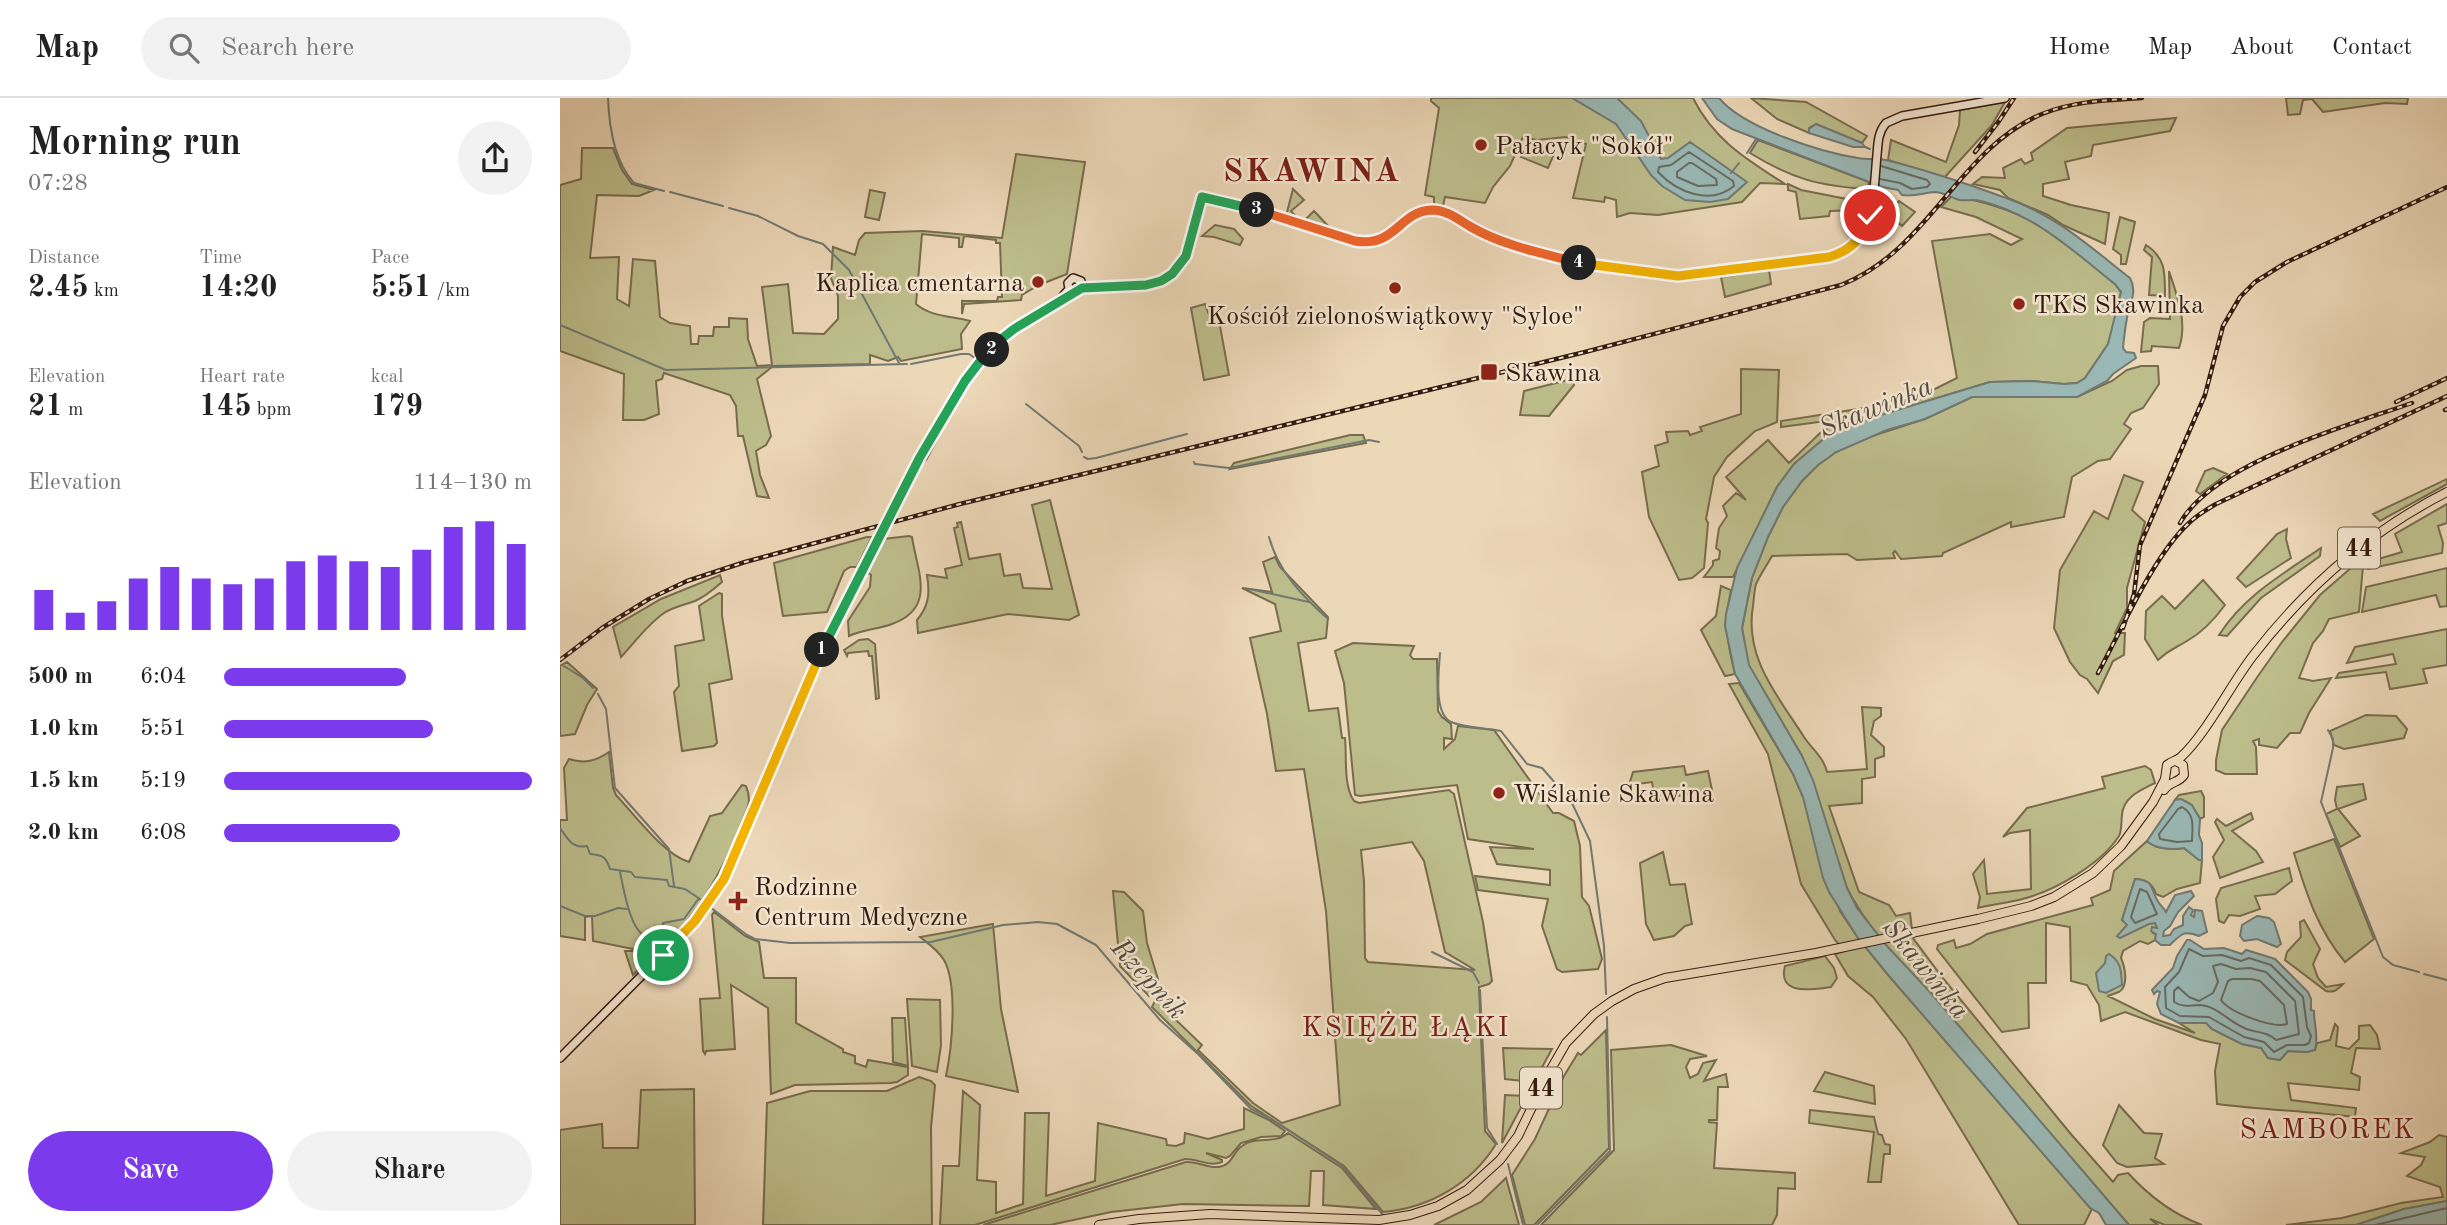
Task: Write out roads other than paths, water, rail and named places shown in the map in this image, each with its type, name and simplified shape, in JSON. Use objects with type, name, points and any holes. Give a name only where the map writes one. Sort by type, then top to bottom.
[{"type":"main road","points":[[1082,285],[1154,283],[1175,272],[1187,253],[1202,197],[1364,242],[1378,241],[1391,234],[1416,214],[1437,210],[1495,239],[1581,263],[1658,275],[1683,276],[1841,253],[1854,244],[1864,232],[1869,219],[1878,139],[1883,127],[1891,119],[2005,98]]},
{"type":"main road","points":[[1071,291],[1068,283],[1073,278],[1077,278],[1082,285]]},
{"type":"main road","points":[[560,1058],[670,948],[704,909],[724,879],[832,628],[916,465],[986,350],[994,349],[994,342],[1071,291],[1077,292],[1082,285]]},
{"type":"main road","name":"44","points":[[2170,778],[2166,766],[2179,763],[2247,664],[2302,598],[2347,557],[2387,526],[2418,506],[2447,492]]},
{"type":"main road","name":"44","points":[[1099,1225],[1165,1216],[1210,1214],[1379,1220],[1417,1213],[1447,1202],[1494,1167],[1518,1136],[1560,1053],[1594,1014],[1612,1001],[1649,982],[1700,972],[1768,965],[1776,960],[2031,906],[2053,897],[2083,880],[2112,857],[2170,778],[2183,776],[2179,763]]},
{"type":"water","points":[[1572,98],[1617,98],[1641,121],[1661,159],[1668,158],[1690,142],[1747,182],[1728,199],[1710,202],[1685,200],[1662,186],[1651,175],[1616,124]]},
{"type":"water","points":[[1702,98],[1719,98],[1731,109],[1764,129],[1804,144],[1842,155],[1905,165],[2024,205],[2072,233],[2130,278],[2132,283],[2133,294],[2123,348],[2126,352],[2134,353],[2136,358],[2107,381],[2077,397],[1972,397],[1925,419],[1887,430],[1836,452],[1818,465],[1783,507],[1768,537],[1752,578],[1742,628],[1749,665],[1813,780],[1847,888],[1857,908],[2129,1225],[2106,1225],[2099,1213],[2090,1208],[1858,938],[1823,878],[1803,797],[1793,774],[1735,674],[1725,626],[1737,568],[1777,487],[1794,464],[1827,436],[1874,417],[1990,382],[2077,383],[2085,378],[2108,344],[2121,292],[2115,284],[2068,246],[2019,215],[1981,201],[1960,200],[1938,192],[1902,195],[1898,190],[1882,187],[1732,129],[1717,119]]},
{"type":"water","points":[[1816,124],[1862,143],[1865,147],[1853,147],[1809,133],[1809,129]]},
{"type":"water","points":[[2181,799],[2192,805],[2200,819],[2202,860],[2184,848],[2164,848],[2147,841],[2175,800]]},
{"type":"water","points":[[2135,879],[2146,881],[2152,887],[2156,899],[2166,912],[2175,895],[2191,891],[2194,896],[2178,912],[2163,936],[2170,935],[2174,929],[2183,925],[2183,916],[2189,907],[2193,910],[2191,915],[2194,917],[2195,910],[2202,911],[2207,932],[2199,936],[2183,934],[2170,945],[2161,945],[2155,940],[2156,934],[2151,931],[2152,927],[2157,928],[2155,923],[2120,938],[2117,936],[2127,925],[2122,920]]},
{"type":"water","points":[[2257,916],[2269,918],[2274,922],[2281,944],[2277,947],[2257,939],[2244,941],[2240,936],[2242,925]]},
{"type":"water","points":[[2187,940],[2204,949],[2224,948],[2242,954],[2246,950],[2275,959],[2308,992],[2311,1010],[2314,1011],[2315,1050],[2288,1051],[2280,1060],[2268,1058],[2261,1048],[2242,1044],[2212,1029],[2206,1023],[2179,1023],[2161,1014],[2157,1004],[2160,992],[2154,994],[2152,990],[2173,968]]},
{"type":"water","points":[[2109,954],[2119,964],[2122,985],[2106,993],[2099,991],[2096,973]]},
{"type":"water","points":[[2447,1201],[2447,1225],[2356,1225],[2404,1209]]},
{"type":"waterway","points":[[608,98],[614,143],[627,174],[634,183],[664,191]]},
{"type":"waterway","points":[[1747,153],[1756,139]]},
{"type":"waterway","points":[[1865,147],[1870,149]]},
{"type":"waterway","points":[[1731,173],[1739,163]]},
{"type":"waterway","points":[[670,192],[723,206]]},
{"type":"waterway","points":[[729,208],[758,216],[798,236],[823,244],[849,270],[899,363]]},
{"type":"waterway","points":[[560,325],[666,370],[907,364]]},
{"type":"waterway","points":[[911,364],[961,354],[969,354],[975,358]]},
{"type":"waterway","points":[[1026,404],[1079,446],[1082,452]]},
{"type":"waterway","points":[[1084,457],[1096,458],[1187,434]]},
{"type":"waterway","points":[[1194,462],[1229,468],[1369,440],[1379,442]]},
{"type":"waterway","points":[[1269,537],[1278,561],[1292,582],[1328,619]]},
{"type":"waterway","points":[[1249,589],[1309,602]]},
{"type":"waterway","points":[[1440,653],[1438,691],[1445,717],[1463,726],[1501,731],[1527,764],[1542,768],[1571,801],[1590,841],[1604,946],[1606,994]]},
{"type":"waterway","points":[[564,666],[593,688]]},
{"type":"waterway","points":[[598,694],[606,709],[615,788],[669,849],[674,886]]},
{"type":"waterway","points":[[2328,730],[2333,739],[2333,748],[2321,802],[2383,957],[2393,965],[2419,972]]},
{"type":"waterway","name":"Rzepnik","points":[[560,828],[574,845],[587,846],[590,854],[603,857],[610,869],[631,872],[635,877],[667,880],[669,886],[685,889],[706,903]]},
{"type":"waterway","points":[[620,872],[630,915],[635,926],[649,938],[659,937],[663,923],[684,919],[699,898]]},
{"type":"waterway","points":[[560,906],[585,916],[595,916],[618,908],[627,909]]},
{"type":"waterway","name":"Rzepnik","points":[[710,907],[755,939],[790,943],[931,942],[1003,925],[1038,922],[1057,924],[1096,945],[1160,1020],[1199,1055],[1251,1109],[1341,1165],[1384,1216]]},
{"type":"waterway","points":[[1432,952],[1473,972],[1479,983]]},
{"type":"waterway","points":[[2424,974],[2447,980]]},
{"type":"waterway","points":[[1480,990],[1487,1128],[1497,1144]]},
{"type":"waterway","points":[[1537,1225],[1610,1151],[1607,1017]]},
{"type":"waterway","points":[[1508,1164],[1523,1225]]},
{"type":"railway","points":[[1975,152],[2014,98]]},
{"type":"railway","points":[[560,660],[602,628],[649,599],[687,581],[745,562],[960,504],[1585,352],[1841,285],[1872,269],[1898,248],[1922,225],[1965,174],[2013,130],[2042,114],[2066,106],[2142,98]]},
{"type":"railway","points":[[2123,628],[2134,594],[2140,545],[2205,395],[2223,326],[2240,297],[2255,282],[2287,262],[2447,187]]},
{"type":"railway","points":[[2396,402],[2447,378]]},
{"type":"railway","points":[[2098,673],[2151,573],[2176,537],[2195,517],[2216,504],[2447,396]]},
{"type":"railway","points":[[2180,523],[2197,501],[2252,464],[2319,435],[2412,403]]},
{"type":"place","name":"Pałacyk \"Sokół\"","points":[[1481,145]]},
{"type":"place","name":"Kaplica cmentarna","points":[[1038,282]]},
{"type":"place","name":"Kościół zielonoświątkowy \"Syloe\"","points":[[1395,288]]},
{"type":"place","name":"TKS Skawinka","points":[[2019,304]]},
{"type":"place","name":"Skawina","points":[[1489,372]]},
{"type":"place","name":"Wiślanie Skawina","points":[[1499,793]]},
{"type":"place","name":"Rodzinne Centrum Medyczne","points":[[738,901]]},
{"type":"district","name":"SKAWINA","points":[[1312,169]]},
{"type":"district","name":"KSIĘŻE ŁĄKI","points":[[1406,1026]]},
{"type":"district","name":"SAMBOREK","points":[[2328,1128]]},
{"type":"water label","name":"Skawinka","points":[[1875,406]]},
{"type":"water label","name":"Skawinka","points":[[1927,968]]}]
